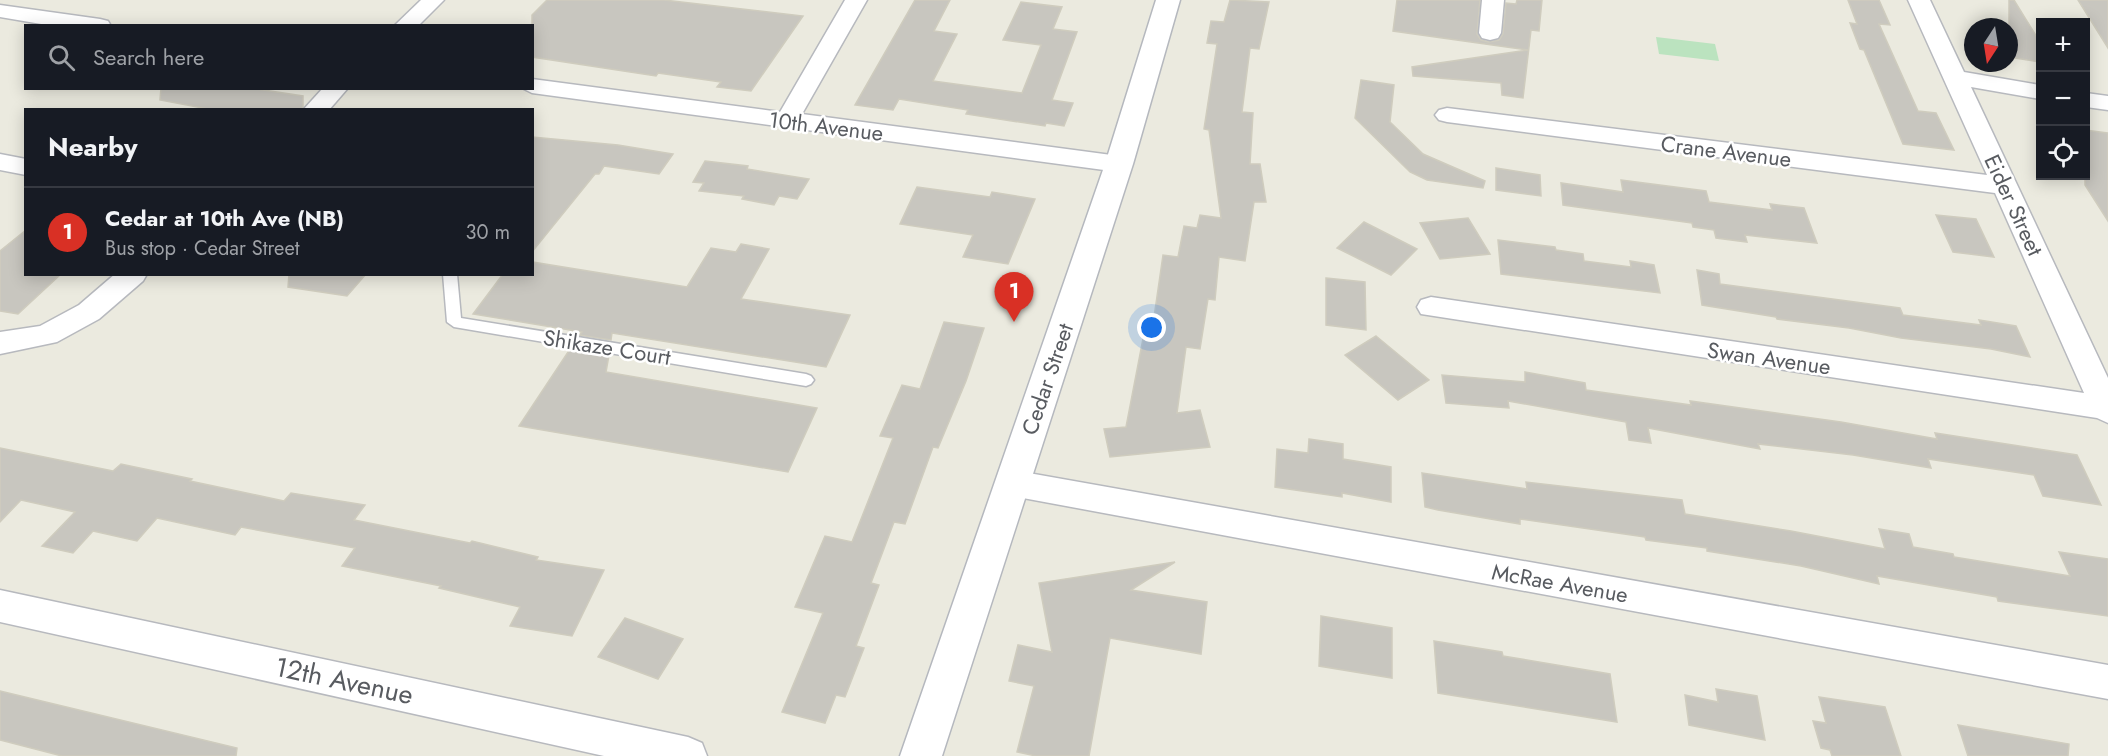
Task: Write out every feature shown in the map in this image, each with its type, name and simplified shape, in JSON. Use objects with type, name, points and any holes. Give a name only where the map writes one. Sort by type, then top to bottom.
[{"type":"main road","name":"Cedar Street","points":[[921,756],[1119,164],[1168,0]]},
{"type":"street","points":[[407,24],[433,0]]},
{"type":"street","points":[[786,121],[856,0]]},
{"type":"street","points":[[1490,33],[1493,0]]},
{"type":"street","name":"Eider Street","points":[[1919,0],[2107,409]]},
{"type":"street","points":[[0,11],[87,24]]},
{"type":"street","points":[[1956,78],[2036,91]]},
{"type":"street","name":"10th Avenue","points":[[534,86],[1119,164]]},
{"type":"street","points":[[317,108],[336,90]]},
{"type":"street","points":[[2090,101],[2108,103]]},
{"type":"street","name":"Crane Avenue","points":[[1447,115],[2005,186]]},
{"type":"street","points":[[0,162],[24,167]]},
{"type":"street","points":[[0,343],[47,335],[89,312],[131,276]]},
{"type":"street","name":"Swan Avenue","points":[[1431,307],[2107,409]]},
{"type":"street","name":"McRae Avenue","points":[[1012,483],[2108,682]]},
{"type":"street","name":"12th Avenue","points":[[0,606],[688,756]]},
{"type":"lane","name":"Shikaze Court","points":[[450,276],[454,322],[806,380]]},
{"type":"green space","points":[[1656,37],[1715,44],[1719,61],[1659,54]]},
{"type":"building","points":[[547,0],[664,0],[803,16],[751,91],[717,87],[721,82],[658,73],[656,76],[534,57],[532,15]]},
{"type":"building","points":[[915,0],[950,0],[934,31],[957,34],[933,81],[1022,93],[1041,45],[1003,40],[1021,2],[1062,7],[1053,29],[1077,32],[1052,100],[1073,103],[1064,126],[1046,123],[1045,126],[966,114],[968,110],[899,99],[893,110],[855,105]]},
{"type":"building","points":[[1230,0],[1269,2],[1259,49],[1250,48],[1242,112],[1253,113],[1250,164],[1260,164],[1266,202],[1254,202],[1245,261],[1219,257],[1215,300],[1208,299],[1200,349],[1186,347],[1177,413],[1200,410],[1210,447],[1110,457],[1104,429],[1126,427],[1146,323],[1153,324],[1163,255],[1178,257],[1184,226],[1197,228],[1200,215],[1221,218],[1209,130],[1204,129],[1217,44],[1207,43],[1211,21],[1224,22]]},
{"type":"building","points":[[1397,0],[1480,0],[1477,34],[1481,40],[1489,42],[1499,40],[1503,34],[1506,3],[1516,4],[1517,0],[1542,0],[1539,31],[1531,30],[1523,98],[1502,95],[1501,83],[1413,76],[1412,67],[1528,50],[1393,31]]},
{"type":"building","points":[[1848,0],[1879,0],[1890,25],[1879,24],[1918,111],[1936,113],[1954,150],[1903,144],[1864,50],[1860,49],[1850,23],[1857,24]]},
{"type":"building","points":[[2009,0],[2014,0],[2036,36],[2036,61],[2018,58],[2018,18],[2009,18]]},
{"type":"building","points":[[2078,0],[2108,0],[2108,48],[2090,18]]},
{"type":"building","points":[[1361,80],[1394,85],[1390,122],[1423,154],[1485,181],[1483,188],[1427,180],[1410,172],[1355,118]]},
{"type":"building","points":[[161,90],[263,90],[303,96],[303,107],[202,108],[160,100]]},
{"type":"building","points":[[2090,131],[2108,133],[2108,221],[2085,185],[2085,180],[2090,180]]},
{"type":"building","points":[[534,137],[618,145],[673,154],[659,174],[604,166],[599,174],[595,174],[534,250]]},
{"type":"building","points":[[705,161],[748,166],[747,169],[809,179],[797,199],[779,196],[774,205],[742,199],[744,196],[699,191],[704,183],[693,182]]},
{"type":"building","points":[[1496,168],[1540,175],[1541,196],[1496,190]]},
{"type":"building","points":[[1621,180],[1706,191],[1709,202],[1772,210],[1770,204],[1804,208],[1817,243],[1745,235],[1747,242],[1716,238],[1714,230],[1693,227],[1692,223],[1563,205],[1561,183],[1623,192]]},
{"type":"building","points":[[917,187],[990,197],[992,192],[1035,199],[1008,264],[963,257],[973,235],[900,224]]},
{"type":"building","points":[[1936,215],[1976,219],[1994,257],[1953,252]]},
{"type":"building","points":[[1468,218],[1490,254],[1440,259],[1420,223]]},
{"type":"building","points":[[1364,222],[1417,249],[1391,275],[1337,248]]},
{"type":"building","points":[[24,232],[24,276],[59,276],[18,314],[0,311],[0,251]]},
{"type":"building","points":[[1498,240],[1555,247],[1556,250],[1583,254],[1584,261],[1631,267],[1630,261],[1654,265],[1660,293],[1501,274]]},
{"type":"building","points":[[741,244],[769,249],[741,299],[850,315],[826,367],[612,333],[611,340],[579,335],[582,332],[473,314],[502,276],[534,276],[534,262],[687,287],[711,248],[736,252]]},
{"type":"building","points":[[1697,270],[1719,274],[1720,284],[1900,308],[1903,315],[1981,325],[1979,320],[2016,326],[2030,357],[1991,349],[1777,319],[1702,305]]},
{"type":"building","points":[[289,276],[364,276],[347,296],[288,287]]},
{"type":"building","points":[[1326,278],[1365,282],[1366,330],[1326,325]]},
{"type":"building","points":[[944,322],[984,328],[966,381],[938,448],[933,447],[905,524],[894,522],[871,583],[879,585],[856,646],[864,648],[845,697],[836,695],[825,723],[782,712],[823,613],[795,607],[825,536],[852,542],[893,438],[880,436],[902,385],[920,389]]},
{"type":"building","points":[[1376,336],[1429,380],[1398,400],[1345,355]]},
{"type":"building","points":[[570,349],[609,355],[606,372],[817,408],[788,472],[519,426]]},
{"type":"building","points":[[1525,372],[1585,383],[1586,390],[1691,405],[1690,401],[1841,422],[1937,439],[1935,433],[2077,455],[2101,505],[2043,496],[2034,475],[1928,459],[1931,468],[1853,455],[1758,444],[1760,449],[1648,428],[1651,443],[1629,440],[1626,422],[1508,401],[1509,408],[1446,403],[1442,375],[1525,382]]},
{"type":"building","points":[[1309,439],[1343,444],[1343,459],[1391,467],[1391,502],[1342,493],[1342,497],[1275,487],[1277,449],[1308,453]]},
{"type":"building","points":[[0,448],[113,471],[121,464],[284,501],[291,493],[365,505],[354,520],[470,543],[472,541],[538,557],[536,560],[604,570],[572,636],[510,626],[520,607],[439,588],[441,586],[342,566],[355,548],[241,527],[235,535],[157,518],[137,541],[93,531],[73,553],[42,546],[75,512],[21,500],[0,522]]},
{"type":"building","points":[[1422,473],[1527,489],[1526,482],[1682,500],[1685,514],[1885,549],[1879,529],[1909,534],[1913,547],[1953,554],[1954,557],[2070,576],[2059,552],[2108,559],[2108,616],[1998,601],[1997,597],[1877,576],[1879,584],[1801,566],[1707,551],[1707,548],[1646,540],[1645,537],[1520,519],[1520,524],[1438,510],[1425,507]]},
{"type":"building","points":[[1175,562],[1131,590],[1207,602],[1201,654],[1110,638],[1089,756],[1036,756],[1017,752],[1034,686],[1009,681],[1018,645],[1052,652],[1039,583]]},
{"type":"building","points":[[1321,616],[1392,628],[1392,678],[1319,666]]},
{"type":"building","points":[[625,618],[683,639],[658,679],[598,657]]},
{"type":"building","points":[[1434,641],[1502,652],[1503,656],[1610,674],[1617,722],[1438,693]]},
{"type":"building","points":[[1716,689],[1757,696],[1765,740],[1689,725],[1685,695],[1718,702]]},
{"type":"building","points":[[0,691],[237,748],[236,756],[62,756],[0,740]]},
{"type":"building","points":[[1819,697],[1885,707],[1901,756],[1832,756],[1830,750],[1821,748],[1813,721],[1826,723]]},
{"type":"building","points":[[1958,725],[2069,744],[2068,756],[1968,756]]},
{"type":"place","name":"Cedar at 10th Ave (NB)","points":[[1014,322]]}]
